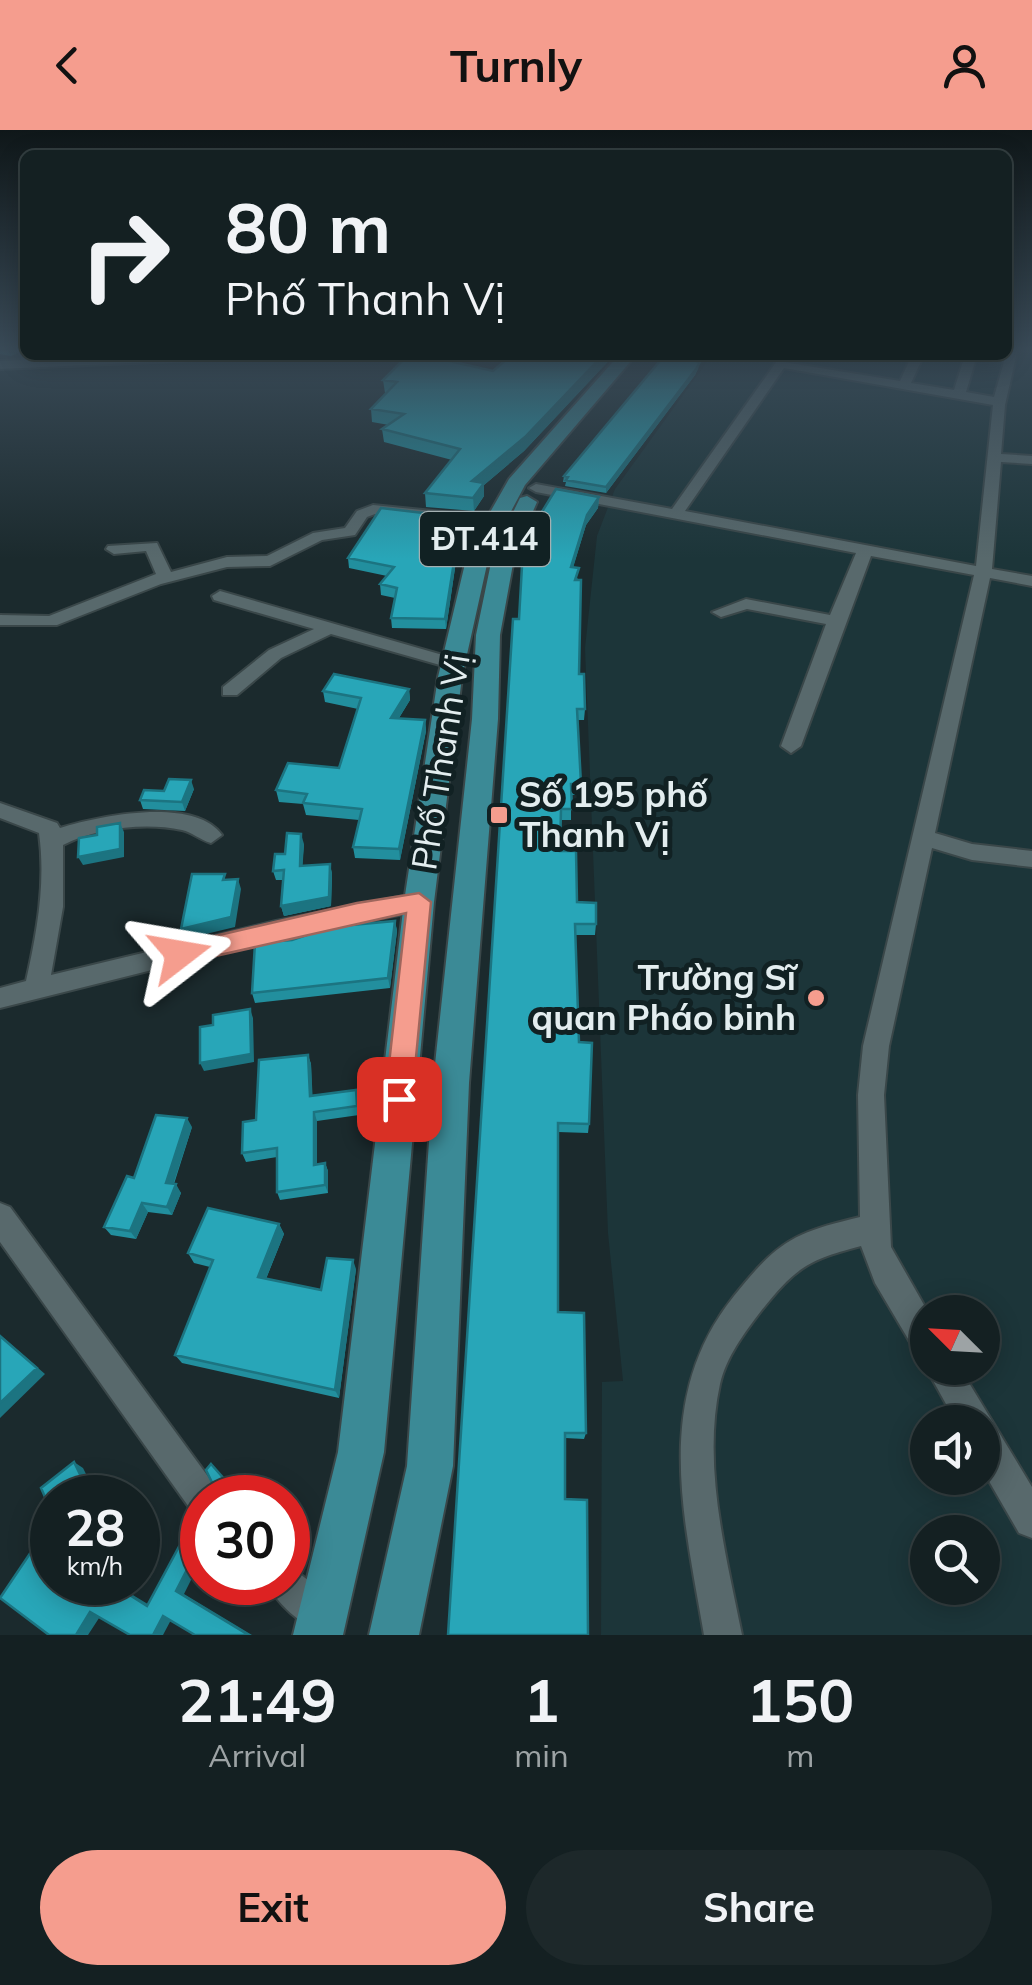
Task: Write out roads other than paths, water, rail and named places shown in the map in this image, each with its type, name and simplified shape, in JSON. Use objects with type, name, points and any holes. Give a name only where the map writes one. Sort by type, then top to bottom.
[{"type":"main road","name":"Phố Thanh Vị","points":[[321,1625],[362,1452],[419,902],[454,664],[480,551],[492,522],[516,483],[572,418]]},
{"type":"main road","name":"Phố Thanh Vị","points":[[394,1635],[430,1466],[451,1083],[486,720],[484,665],[502,554],[514,523],[536,488],[593,418]]},
{"type":"street","points":[[675,515],[743,418]]},
{"type":"street","points":[[910,1313],[876,1247],[871,1095],[876,1046],[983,573],[1014,459],[1004,418]]},
{"type":"street","points":[[1014,459],[1032,473]]},
{"type":"street","points":[[536,488],[1032,580]]},
{"type":"street","points":[[0,620],[51,620],[162,579],[227,562],[283,557],[318,536],[350,532],[362,514],[372,509],[492,522]]},
{"type":"street","points":[[114,548],[151,546],[165,576],[162,579]]},
{"type":"street","points":[[791,746],[865,551]]},
{"type":"street","points":[[220,596],[454,664]]},
{"type":"street","points":[[721,612],[746,604],[836,621]]},
{"type":"street","points":[[230,692],[276,654],[330,628]]},
{"type":"street","points":[[0,810],[49,828],[52,841],[52,912],[37,986]]},
{"type":"street","points":[[52,841],[68,830],[160,822],[192,824],[211,835]]},
{"type":"street","points":[[923,837],[972,852],[1032,859]]},
{"type":"street","points":[[0,998],[37,986],[341,916],[419,902]]},
{"type":"street","points":[[0,1217],[186,1475]]},
{"type":"street","points":[[724,1635],[700,1500],[696,1444],[704,1379],[729,1327],[770,1275],[806,1245],[875,1228]]},
{"type":"street","points":[[1000,1466],[1032,1520]]},
{"type":"street","points":[[304,1605],[321,1625]]},
{"type":"place","name":"Số 195 phố Thanh Vị","points":[[499,815]]},
{"type":"place","name":"Trường Sĩ quan Pháo binh","points":[[816,998]]}]
